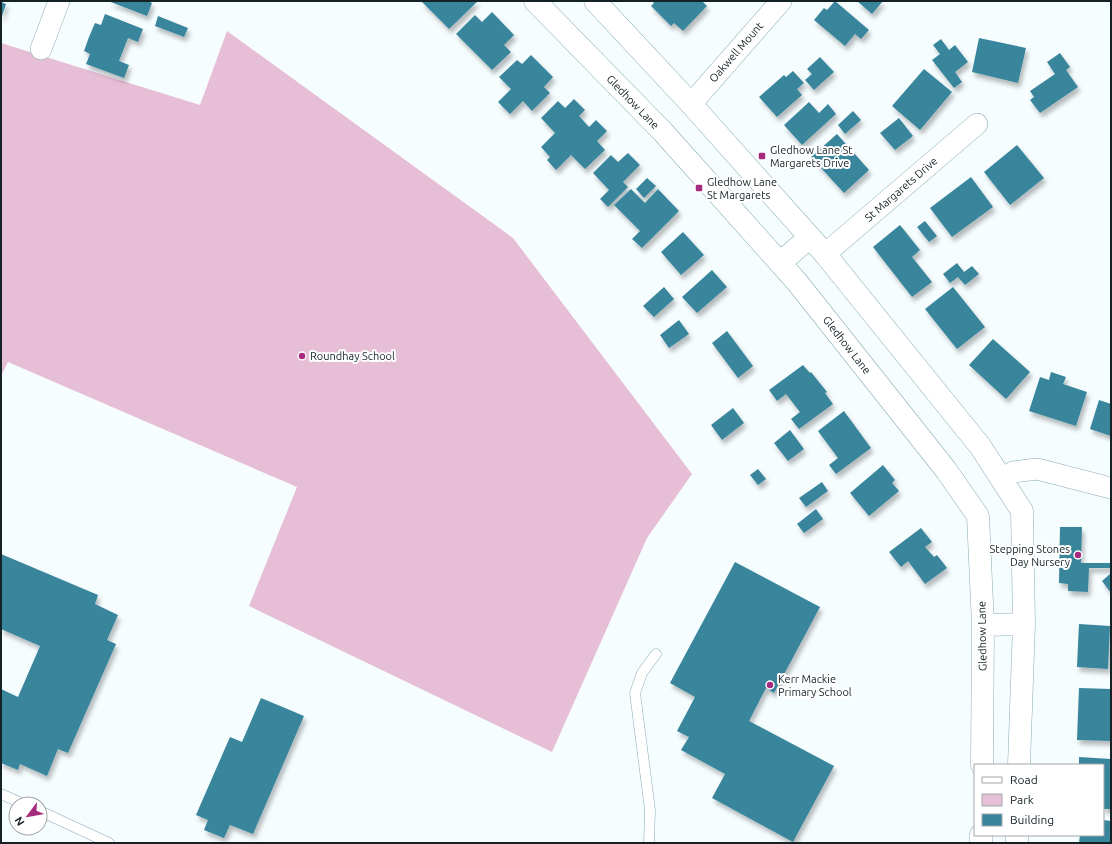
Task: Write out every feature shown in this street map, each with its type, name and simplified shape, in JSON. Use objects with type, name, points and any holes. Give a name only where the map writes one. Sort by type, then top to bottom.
[{"type":"street","points":[[41,49],[59,1]]},
{"type":"street","name":"Gledhow Lane","points":[[535,1],[663,132],[797,282],[946,470],[978,516],[983,625],[982,764]]},
{"type":"street","points":[[595,1],[691,104],[825,254],[980,446],[1022,511],[1024,624],[1019,764]]},
{"type":"street","name":"Oakwell Mount","points":[[691,104],[781,1]]},
{"type":"street","name":"St Margarets Drive","points":[[825,254],[977,124]]},
{"type":"street","points":[[780,263],[810,237]]},
{"type":"street","points":[[1002,479],[1013,472],[1037,469],[1111,488]]},
{"type":"street","points":[[983,625],[1024,624]]},
{"type":"lane","points":[[649,843],[650,810],[635,693],[642,673],[656,654]]},
{"type":"lane","points":[[48,815],[109,843]]},
{"type":"green space","name":"Roundhay School","points":[[227,31],[513,238],[692,474],[647,538],[552,752],[249,606],[297,487],[8,362],[1,376],[1,43],[200,105]]},
{"type":"building","points":[[108,1],[148,1],[152,3],[147,16]]},
{"type":"building","points":[[421,1],[478,1],[449,29]]},
{"type":"building","points":[[652,1],[702,1],[707,6],[683,31],[674,23],[671,26],[651,6],[654,3]]},
{"type":"building","points":[[835,1],[869,30],[861,39],[855,34],[845,46],[814,20],[824,8],[827,10]]},
{"type":"building","points":[[857,1],[883,1],[872,14]]},
{"type":"building","points":[[1,2],[6,4],[1,19]]},
{"type":"building","points":[[492,12],[514,35],[504,45],[511,52],[492,70],[456,34],[475,15],[482,22]]},
{"type":"building","points":[[105,14],[143,29],[138,42],[128,38],[119,61],[129,65],[124,78],[86,64],[90,54],[84,51],[89,37],[95,23],[101,25]]},
{"type":"building","points":[[158,16],[188,28],[184,37],[155,26]]},
{"type":"building","points":[[979,38],[1026,48],[1018,83],[972,72]]},
{"type":"building","points":[[941,39],[949,50],[955,45],[968,62],[955,72],[962,82],[954,88],[932,60],[940,54],[933,45]]},
{"type":"building","points":[[1060,53],[1070,67],[1066,70],[1078,87],[1040,113],[1030,100],[1034,97],[1030,91],[1055,74],[1047,62]]},
{"type":"building","points":[[531,55],[553,77],[544,87],[550,93],[532,111],[523,101],[510,114],[498,102],[511,89],[499,77],[517,60],[522,64]]},
{"type":"building","points":[[820,57],[834,72],[814,90],[805,80],[812,74],[807,69]]},
{"type":"building","points":[[924,69],[952,92],[920,130],[892,106]]},
{"type":"building","points":[[793,71],[804,83],[797,89],[802,95],[777,117],[759,97],[784,75],[786,77]]},
{"type":"building","points":[[574,99],[585,110],[579,116],[589,127],[596,120],[607,131],[597,141],[605,150],[585,169],[571,155],[556,170],[547,160],[550,157],[541,147],[555,133],[541,118],[558,101],[565,108]]},
{"type":"building","points":[[809,102],[819,113],[828,104],[836,114],[802,145],[784,125]]},
{"type":"building","points":[[853,111],[861,120],[845,134],[838,125]]},
{"type":"building","points":[[899,118],[913,136],[895,150],[880,133]]},
{"type":"building","points":[[837,134],[869,170],[844,193],[811,157]]},
{"type":"building","points":[[1017,145],[1044,178],[1010,205],[984,172]]},
{"type":"building","points":[[628,153],[640,165],[623,182],[628,187],[608,207],[600,199],[609,190],[593,173],[611,155],[618,162]]},
{"type":"building","points":[[971,177],[993,207],[952,237],[930,208]]},
{"type":"building","points":[[647,178],[656,186],[644,198],[636,189]]},
{"type":"building","points":[[631,189],[645,203],[658,189],[679,211],[642,248],[632,239],[640,231],[614,205]]},
{"type":"building","points":[[925,221],[937,236],[929,242],[917,227]]},
{"type":"building","points":[[900,225],[920,250],[912,257],[932,282],[912,297],[873,247]]},
{"type":"building","points":[[683,232],[704,255],[681,275],[661,252]]},
{"type":"building","points":[[957,263],[964,272],[972,266],[979,274],[965,285],[958,277],[950,283],[943,274]]},
{"type":"building","points":[[712,270],[727,287],[697,313],[682,297]]},
{"type":"building","points":[[664,287],[674,299],[654,317],[643,306]]},
{"type":"building","points":[[953,287],[985,327],[957,349],[925,309]]},
{"type":"building","points":[[679,320],[689,334],[669,348],[660,335]]},
{"type":"building","points":[[727,331],[753,366],[738,378],[712,343]]},
{"type":"building","points":[[993,339],[1030,372],[1006,399],[969,365]]},
{"type":"building","points":[[803,365],[810,373],[811,372],[827,392],[825,393],[833,404],[799,429],[791,419],[800,412],[786,394],[777,401],[769,390]]},
{"type":"building","points":[[1051,372],[1066,377],[1063,384],[1087,392],[1076,426],[1029,411],[1040,377],[1049,380]]},
{"type":"building","points":[[1099,400],[1111,404],[1111,436],[1090,429]]},
{"type":"building","points":[[733,408],[744,423],[722,440],[711,425]]},
{"type":"building","points":[[844,411],[871,448],[836,474],[829,465],[838,458],[818,431]]},
{"type":"building","points":[[790,430],[804,449],[788,461],[774,443]]},
{"type":"building","points":[[883,465],[895,480],[892,483],[899,491],[869,516],[850,493]]},
{"type":"building","points":[[758,469],[766,479],[758,485],[750,475]]},
{"type":"building","points":[[822,482],[828,491],[806,507],[799,498]]},
{"type":"building","points":[[816,509],[823,519],[804,533],[797,524]]},
{"type":"building","points":[[1060,527],[1082,527],[1081,563],[1111,563],[1111,568],[1089,568],[1088,592],[1068,591],[1068,584],[1059,583]]},
{"type":"building","points":[[921,528],[932,542],[925,547],[934,557],[937,555],[947,568],[925,584],[908,561],[901,567],[889,552]]},
{"type":"building","points":[[1,554],[98,595],[95,604],[118,615],[107,640],[116,644],[68,753],[58,749],[47,776],[20,764],[18,770],[1,763],[1,689],[18,697],[40,646],[1,629]]},
{"type":"building","points":[[735,562],[820,607],[774,693],[766,688],[749,721],[834,766],[793,842],[712,798],[725,774],[681,750],[689,737],[677,731],[695,697],[670,683]]},
{"type":"building","points":[[1111,573],[1111,593],[1102,581]]},
{"type":"building","points":[[1079,624],[1110,626],[1108,669],[1077,667]]},
{"type":"building","points":[[1079,688],[1111,689],[1111,741],[1077,740]]},
{"type":"building","points":[[261,698],[304,716],[253,834],[230,825],[224,838],[204,830],[208,820],[196,815],[230,737],[242,742]]},
{"type":"building","points":[[1079,757],[1111,759],[1111,809],[1104,809],[1104,764],[1079,764]]},
{"type":"building","points":[[1104,820],[1111,821],[1111,843],[1079,843],[1080,836],[1104,836]]},
{"type":"place","name":"Gledhow Lane St Margarets Drive","points":[[762,156]]},
{"type":"place","name":"Gledhow Lane St Margarets","points":[[699,188]]},
{"type":"place","name":"Roundhay School","points":[[302,356]]},
{"type":"place","name":"Stepping Stones Day Nursery","points":[[1078,555]]},
{"type":"place","name":"Kerr Mackie Primary School","points":[[770,685]]}]
